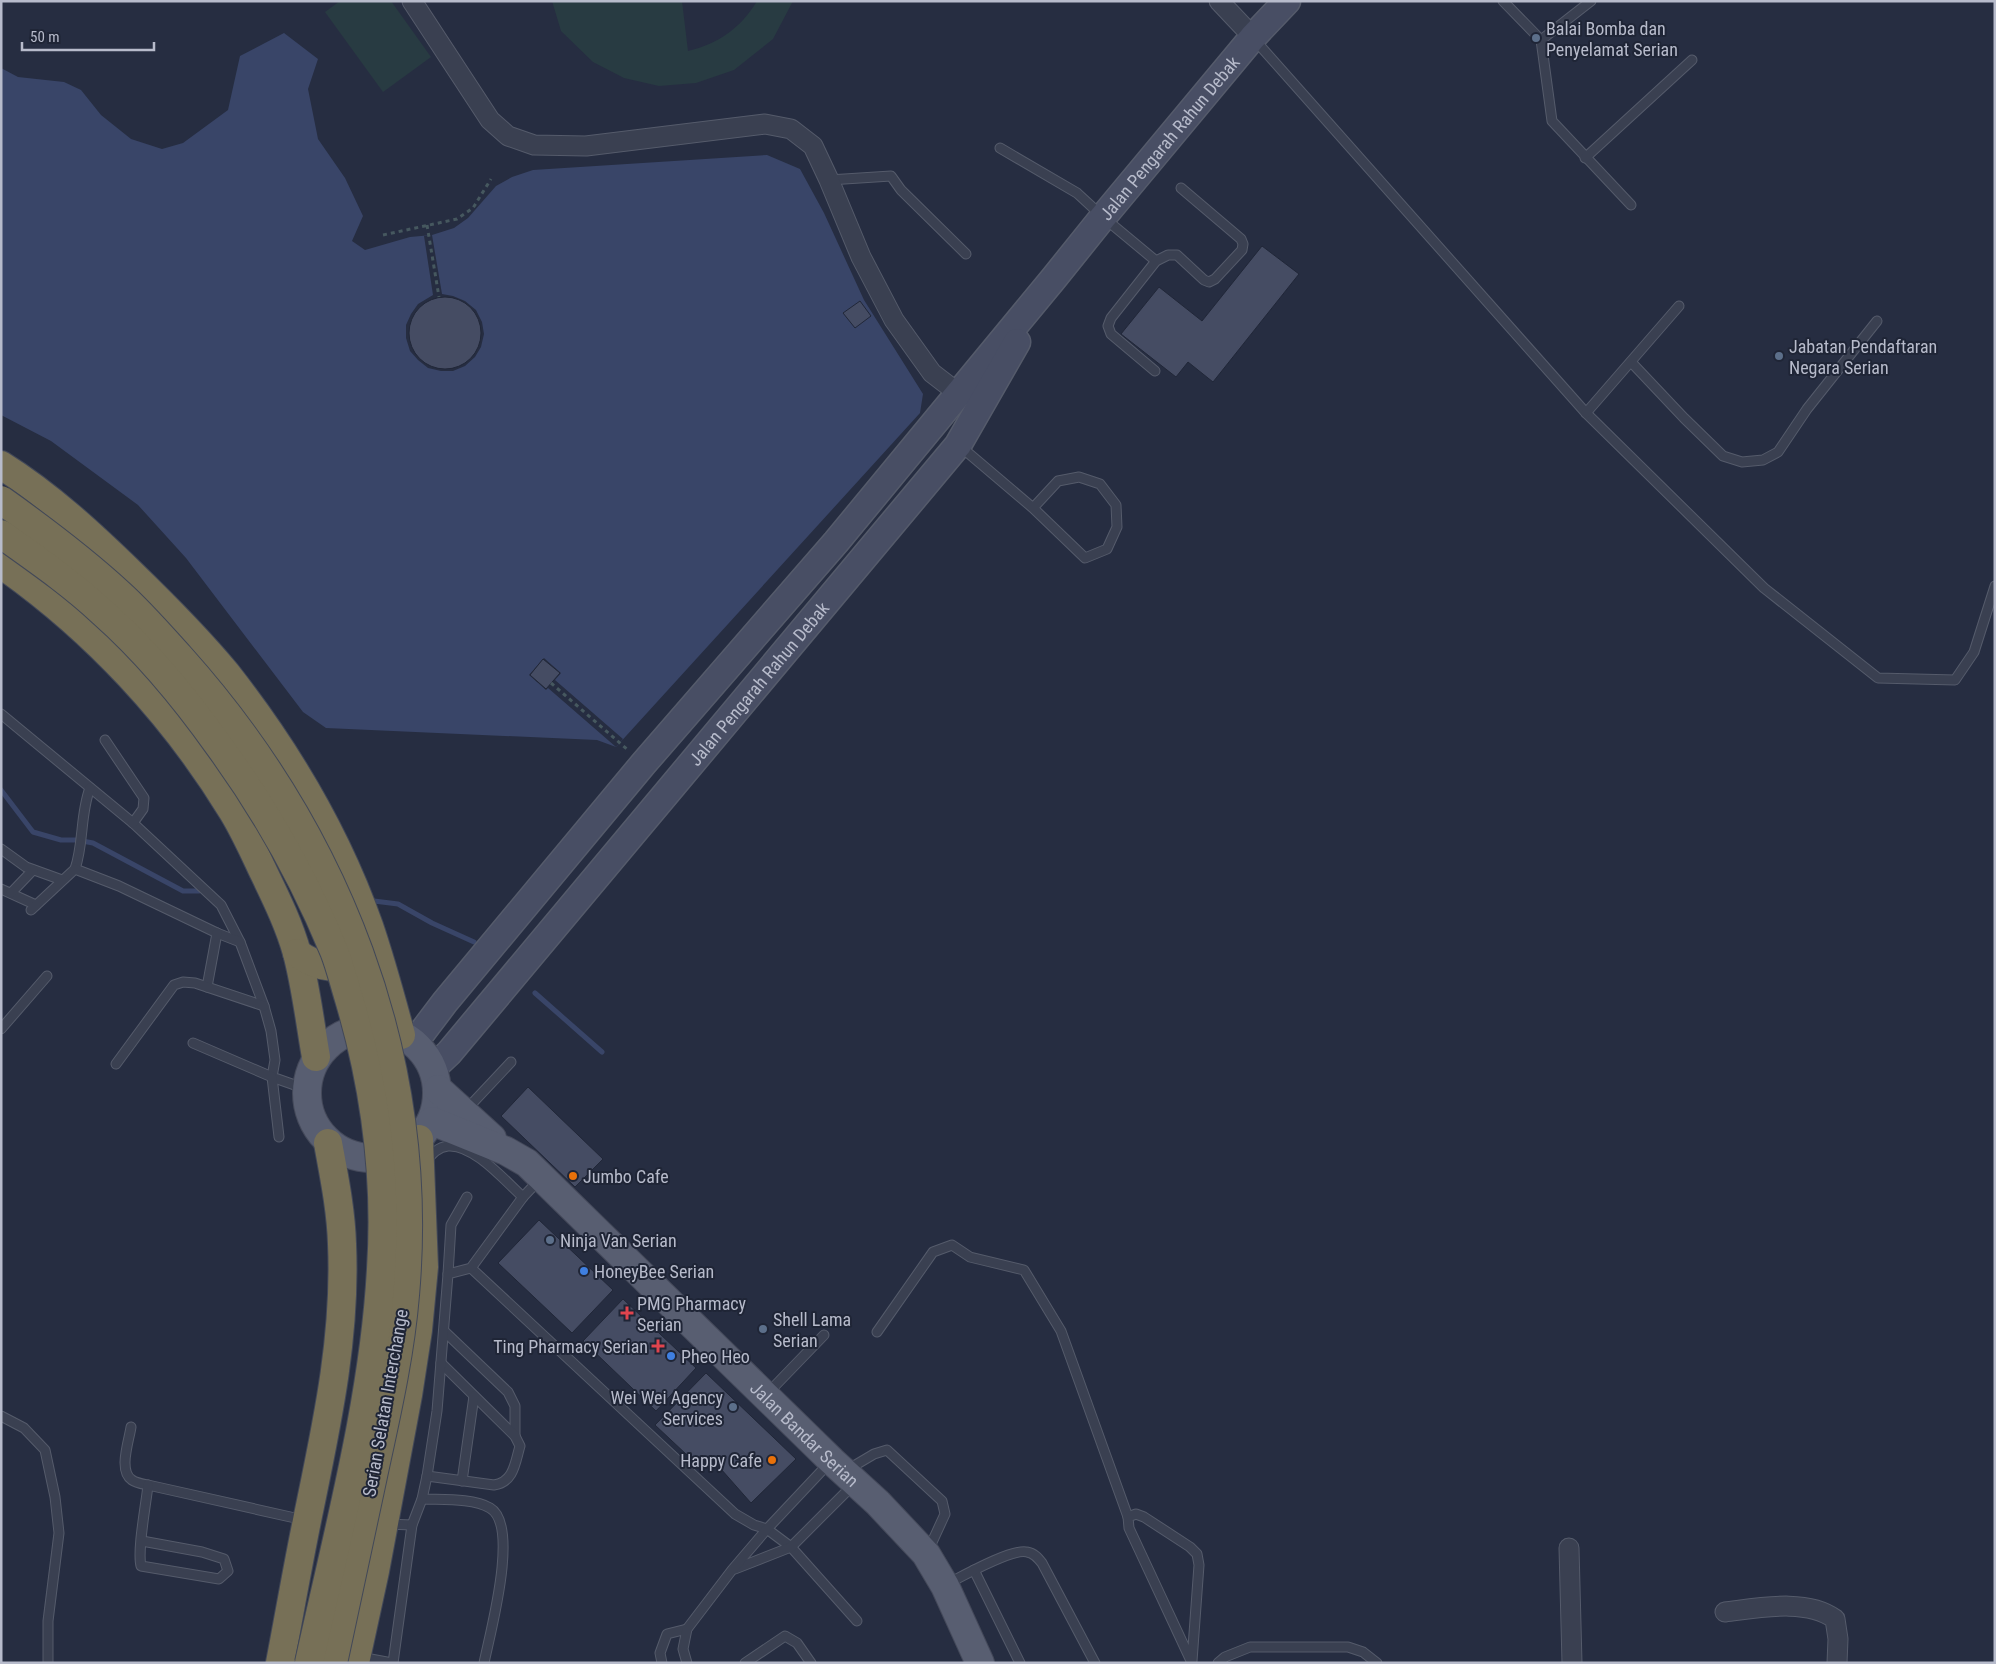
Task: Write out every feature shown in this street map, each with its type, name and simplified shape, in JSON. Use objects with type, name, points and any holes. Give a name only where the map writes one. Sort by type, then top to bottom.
[{"type":"highway","points":[[1,465],[92,536],[175,616],[225,673],[272,736],[302,785],[343,862],[369,925],[408,1039]]},
{"type":"highway","name":"Serian Selatan Interchange","points":[[1,500],[120,595],[210,691],[285,798],[319,858],[349,923],[371,984],[391,1061],[401,1121],[406,1177],[407,1236],[405,1294],[397,1360],[348,1661]]},
{"type":"highway","name":"Serian Selatan Interchange","points":[[1,534],[58,574],[104,613],[192,708],[234,766],[268,817],[303,883],[334,953],[358,1031],[376,1118],[382,1196],[382,1269],[363,1416],[309,1663]]},
{"type":"highway","points":[[1,564],[60,609],[105,650],[148,697],[180,737],[233,812],[274,893],[297,953],[316,1057]]},
{"type":"highway","points":[[297,953],[308,961],[328,967],[348,963],[362,949],[369,925]]},
{"type":"highway","points":[[348,1661],[384,1524],[418,1330],[424,1267],[421,1165],[425,1130]]},
{"type":"highway","points":[[280,1663],[333,1394],[342,1295],[340,1211],[328,1143]]},
{"type":"main road","points":[[368,1027],[389,1030],[408,1039],[425,1054],[435,1079],[437,1105],[425,1130],[396,1154],[379,1158],[361,1158],[343,1153],[328,1143],[315,1128],[308,1109],[306,1089],[309,1073],[316,1057],[330,1042],[348,1032],[368,1027]]},
{"type":"main road","name":"Jalan Bandar Serian","points":[[435,1079],[463,1112],[506,1151],[527,1163],[542,1177],[878,1503],[926,1554],[945,1586],[980,1663]]},
{"type":"main road","name":"Jalan Bandar Serian","points":[[425,1130],[506,1151]]},
{"type":"street","points":[[412,1],[490,120],[508,136],[534,144],[586,146],[765,124],[791,129],[813,146],[861,257],[894,320],[932,373],[958,393]]},
{"type":"street","points":[[1219,1],[1253,37]]},
{"type":"street","name":"Jalan Pengarah Rahun Debak","points":[[408,1039],[445,1002],[522,912],[644,763],[836,542],[1102,217],[1253,37],[1287,1]]},
{"type":"street","name":"Jalan Pengarah Rahun Debak","points":[[435,1079],[449,1053],[958,445],[1054,278]]},
{"type":"street","points":[[1569,1548],[1572,1663]]},
{"type":"street","points":[[1725,1612],[1767,1606],[1792,1607],[1825,1612],[1835,1619],[1838,1639],[1837,1663]]},
{"type":"lane","points":[[1503,1],[1541,40],[1552,121],[1585,158],[1632,205]]},
{"type":"lane","points":[[1541,40],[1591,1]]},
{"type":"lane","points":[[1253,37],[1586,413],[1764,588],[1878,678],[1956,680],[1974,652],[1990,615],[1995,586]]},
{"type":"lane","points":[[1585,158],[1692,60]]},
{"type":"lane","points":[[1000,148],[1077,193],[1102,217],[1156,261]]},
{"type":"lane","points":[[829,180],[891,176],[901,190],[966,254]]},
{"type":"lane","points":[[1155,371],[1111,334],[1108,326],[1111,318],[1156,261],[1168,255],[1177,255],[1209,282],[1215,279],[1242,250],[1243,244],[1241,239],[1180,188]]},
{"type":"lane","points":[[1586,413],[1632,363],[1679,306]]},
{"type":"lane","points":[[1632,363],[1723,456],[1742,462],[1763,460],[1778,452],[1807,409],[1877,321]]},
{"type":"lane","points":[[958,445],[1033,508],[1085,558],[1107,549],[1117,527],[1116,505],[1100,484],[1079,478],[1058,481],[1033,508]]},
{"type":"lane","points":[[1,714],[133,823],[222,905],[240,942],[264,1006],[271,1031],[276,1060],[272,1077],[279,1137]]},
{"type":"lane","points":[[105,740],[144,798],[143,809],[133,823]]},
{"type":"lane","points":[[1,889],[11,893],[34,908],[75,869],[80,854],[85,802],[90,788]]},
{"type":"lane","points":[[1,849],[26,867],[62,880]]},
{"type":"lane","points":[[75,869],[119,886],[240,942]]},
{"type":"lane","points":[[11,893],[33,870]]},
{"type":"lane","points":[[208,987],[217,933]]},
{"type":"lane","points":[[1,1029],[47,976]]},
{"type":"lane","points":[[116,1064],[174,985],[183,982],[208,987],[264,1006]]},
{"type":"lane","points":[[192,1043],[272,1077],[306,1089]]},
{"type":"lane","points":[[463,1112],[511,1062]]},
{"type":"lane","points":[[421,1165],[436,1151],[449,1146],[457,1148],[477,1156],[523,1196]]},
{"type":"lane","points":[[448,1274],[471,1268],[523,1196],[542,1177]]},
{"type":"lane","points":[[348,1661],[392,1663],[412,1524],[422,1499],[437,1411],[451,1225],[467,1197]]},
{"type":"lane","points":[[877,1332],[933,1252],[952,1245],[970,1257],[1024,1270],[1061,1331],[1128,1517],[1129,1528],[1192,1662]]},
{"type":"lane","points":[[471,1268],[735,1514],[754,1525],[767,1529],[790,1547],[858,1621]]},
{"type":"lane","points":[[444,1331],[508,1392],[515,1406],[515,1436]]},
{"type":"lane","points":[[766,1395],[824,1335]]},
{"type":"lane","points":[[427,1476],[494,1485],[503,1484],[510,1476],[515,1465],[520,1446],[515,1436],[441,1362]]},
{"type":"lane","points":[[462,1481],[474,1396]]},
{"type":"lane","points":[[1,1416],[24,1428],[45,1450],[55,1497],[59,1533],[48,1621],[48,1663]]},
{"type":"lane","points":[[131,1427],[125,1465],[126,1474],[132,1480],[307,1520]]},
{"type":"lane","points":[[687,1663],[683,1649],[687,1629],[732,1570],[767,1529],[844,1471],[874,1454],[887,1450],[942,1501],[945,1514],[926,1554]]},
{"type":"lane","points":[[732,1570],[790,1547],[844,1471]]},
{"type":"lane","points":[[142,1541],[202,1552],[224,1559],[228,1571],[219,1579],[141,1566],[142,1541],[148,1485]]},
{"type":"lane","points":[[422,1499],[478,1503],[492,1509],[501,1521],[504,1537],[499,1589],[484,1663]]},
{"type":"lane","points":[[1128,1517],[1136,1514],[1144,1517],[1197,1554],[1199,1565],[1192,1662]]},
{"type":"lane","points":[[384,1524],[412,1524]]},
{"type":"lane","points":[[945,1586],[974,1570],[1015,1552],[1026,1551],[1036,1556],[1042,1563],[1095,1663]]},
{"type":"lane","points":[[974,1570],[1020,1663]]},
{"type":"lane","points":[[662,1663],[660,1653],[667,1634],[687,1629]]},
{"type":"lane","points":[[746,1663],[785,1636],[796,1642],[811,1663]]},
{"type":"lane","points":[[1218,1663],[1225,1657],[1250,1647],[1348,1647],[1363,1652],[1377,1663]]},
{"type":"path","points":[[383,235],[457,219],[472,208],[491,180]]},
{"type":"path","points":[[427,225],[438,297]]},
{"type":"path","points":[[551,683],[644,763]]},
{"type":"shaded area","points":[[340,1],[391,1],[431,57],[383,92],[325,12]]},
{"type":"shaded area","points":[[552,1],[682,1],[688,51],[709,44],[728,34],[744,19],[757,1],[793,1],[773,39],[734,70],[696,83],[659,86],[624,78],[593,62],[561,31]]},
{"type":"water","points":[[284,33],[318,59],[308,89],[318,139],[345,178],[363,216],[352,241],[365,250],[410,237],[432,235],[454,228],[468,218],[496,186],[512,177],[533,170],[767,155],[800,169],[824,213],[864,300],[923,394],[920,413],[616,747],[597,740],[326,728],[303,712],[186,558],[138,505],[51,441],[1,415],[1,68],[18,77],[64,82],[81,90],[101,115],[131,139],[162,149],[183,143],[228,110],[240,56]]},
{"type":"pier","points":[[432,235],[442,294],[465,301],[476,310],[482,322],[484,334],[481,347],[475,357],[465,366],[453,371],[428,368],[410,351],[406,338],[406,325],[411,314],[418,304],[433,295],[424,236]]},
{"type":"pier","points":[[544,658],[561,673],[555,680],[623,739],[616,747],[548,688],[546,690],[529,675]]},
{"type":"building","points":[[1262,246],[1299,274],[1213,382],[1188,362],[1176,377],[1121,334],[1159,287],[1202,321]]},
{"type":"building","points":[[445,297],[459,300],[471,307],[478,319],[481,333],[478,347],[471,359],[459,366],[445,369],[431,366],[419,359],[412,347],[409,333],[412,319],[419,307],[431,300]]},
{"type":"building","points":[[860,301],[871,316],[855,328],[843,313]]},
{"type":"building","points":[[543,659],[560,673],[546,689],[530,675]]},
{"type":"building","points":[[528,1087],[603,1159],[575,1187],[501,1116]]},
{"type":"building","points":[[539,1220],[613,1290],[572,1333],[498,1263]]},
{"type":"building","points":[[623,1299],[696,1368],[656,1411],[583,1341]]},
{"type":"building","points":[[706,1373],[796,1459],[751,1503],[713,1460],[703,1470],[655,1425]]},
{"type":"waterway","points":[[1,790],[33,832],[61,840],[93,843],[183,891],[199,891]]},
{"type":"waterway","points":[[374,901],[398,904],[432,923],[474,942]]},
{"type":"waterway","points":[[535,993],[602,1052]]},
{"type":"place","name":"Balai Bomba dan Penyelamat Serian","points":[[1536,38]]},
{"type":"place","name":"Jabatan Pendaftaran Negara Serian","points":[[1779,356]]},
{"type":"place","name":"Jumbo Cafe","points":[[573,1176]]},
{"type":"place","name":"Ninja Van Serian","points":[[550,1240]]},
{"type":"place","name":"HoneyBee Serian","points":[[584,1271]]},
{"type":"place","name":"PMG Pharmacy Serian","points":[[627,1313]]},
{"type":"place","name":"Shell Lama Serian","points":[[763,1329]]},
{"type":"place","name":"Ting Pharmacy Serian","points":[[658,1346]]},
{"type":"place","name":"Pheo Heo","points":[[671,1356]]},
{"type":"place","name":"Wei Wei Agency Services","points":[[733,1407]]},
{"type":"place","name":"Happy Cafe","points":[[772,1460]]}]
